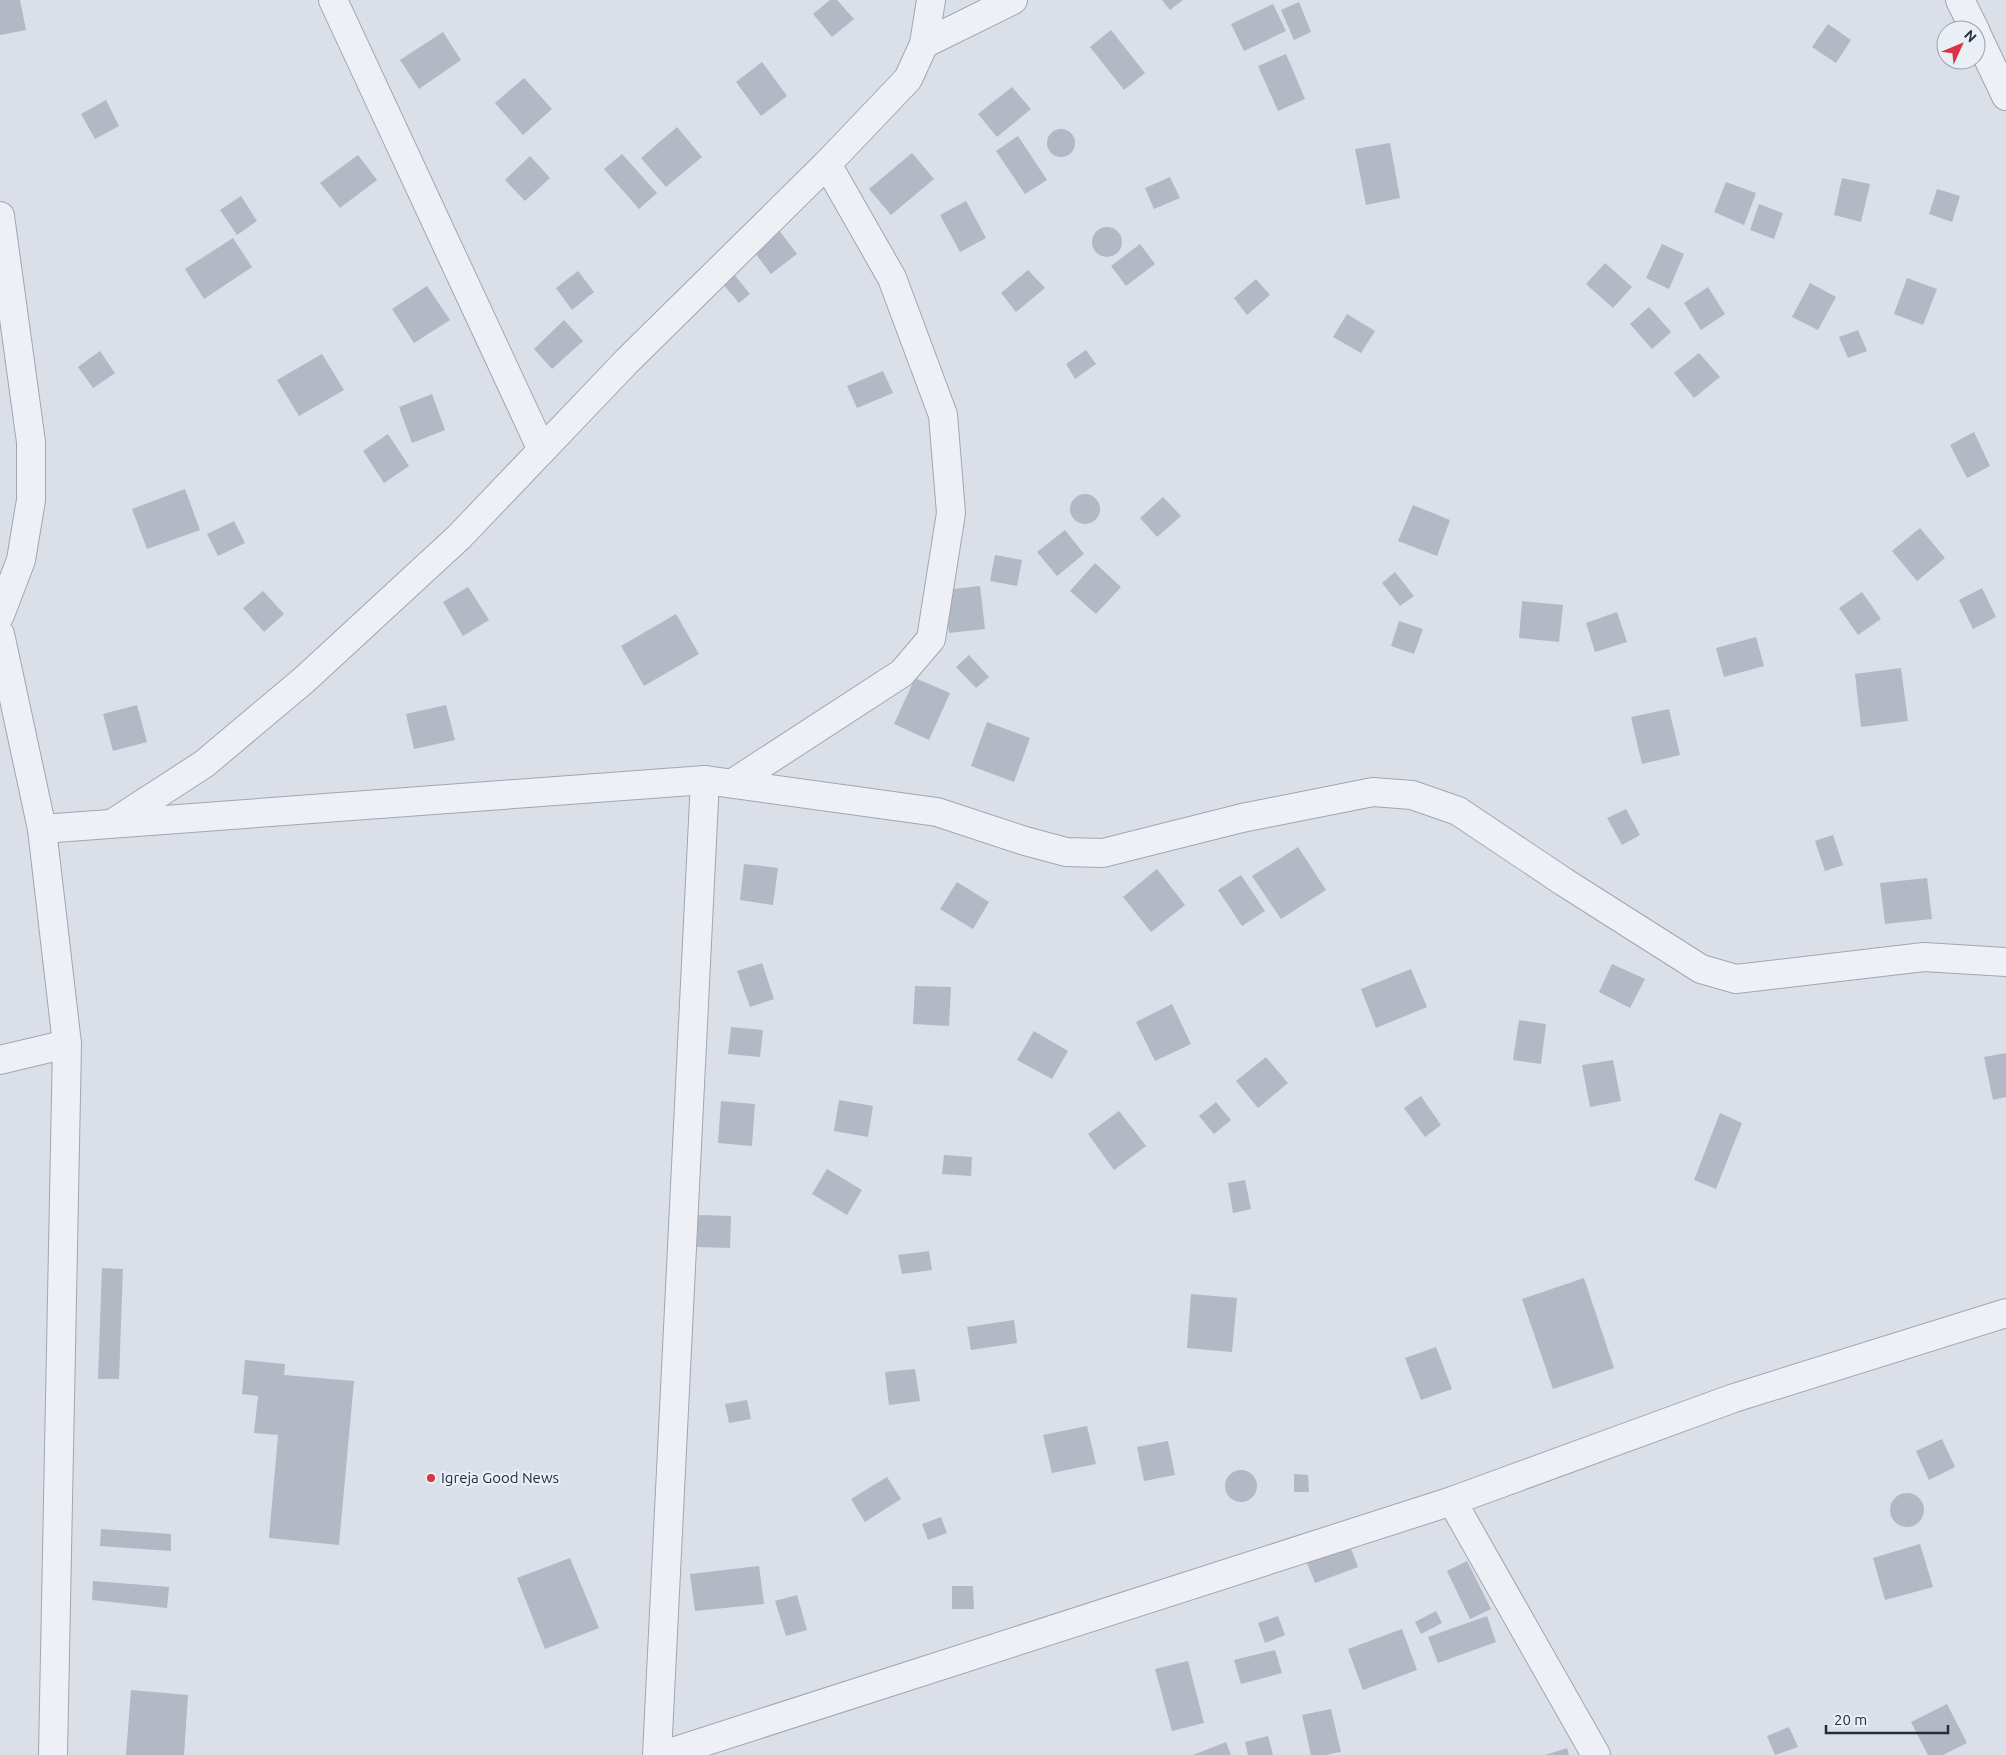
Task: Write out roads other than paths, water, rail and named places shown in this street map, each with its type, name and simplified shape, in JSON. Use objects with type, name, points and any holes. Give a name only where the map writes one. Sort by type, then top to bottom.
[{"type":"street","points":[[333,0],[542,450]]},
{"type":"street","points":[[112,824],[204,764],[304,680],[459,537],[626,361],[827,164],[908,79],[924,44],[931,0]]},
{"type":"street","points":[[924,44],[1013,0]]},
{"type":"street","points":[[1960,0],[1970,20]]},
{"type":"street","points":[[1986,54],[2006,96]]},
{"type":"street","points":[[733,784],[902,673],[918,656],[931,639],[951,513],[943,415],[892,278],[827,164]]},
{"type":"street","points":[[0,216],[32,442],[31,500],[21,560],[0,615]]},
{"type":"street","points":[[0,634],[42,829],[67,1044],[53,1755]]},
{"type":"street","points":[[657,1755],[705,780]]},
{"type":"street","points":[[42,829],[705,780],[937,812],[1025,841],[1066,852],[1103,853],[1242,818],[1373,792],[1412,795],[1458,811],[1564,882],[1701,969],[1736,979],[1924,957],[2006,962]]},
{"type":"street","points":[[0,1060],[67,1044]]},
{"type":"street","points":[[663,1755],[739,1744],[900,1677],[1452,1501],[1734,1398],[2006,1313]]},
{"type":"street","points":[[1452,1501],[1596,1755]]},
{"type":"place","name":"Igreja Good News","points":[[431,1478]]}]
